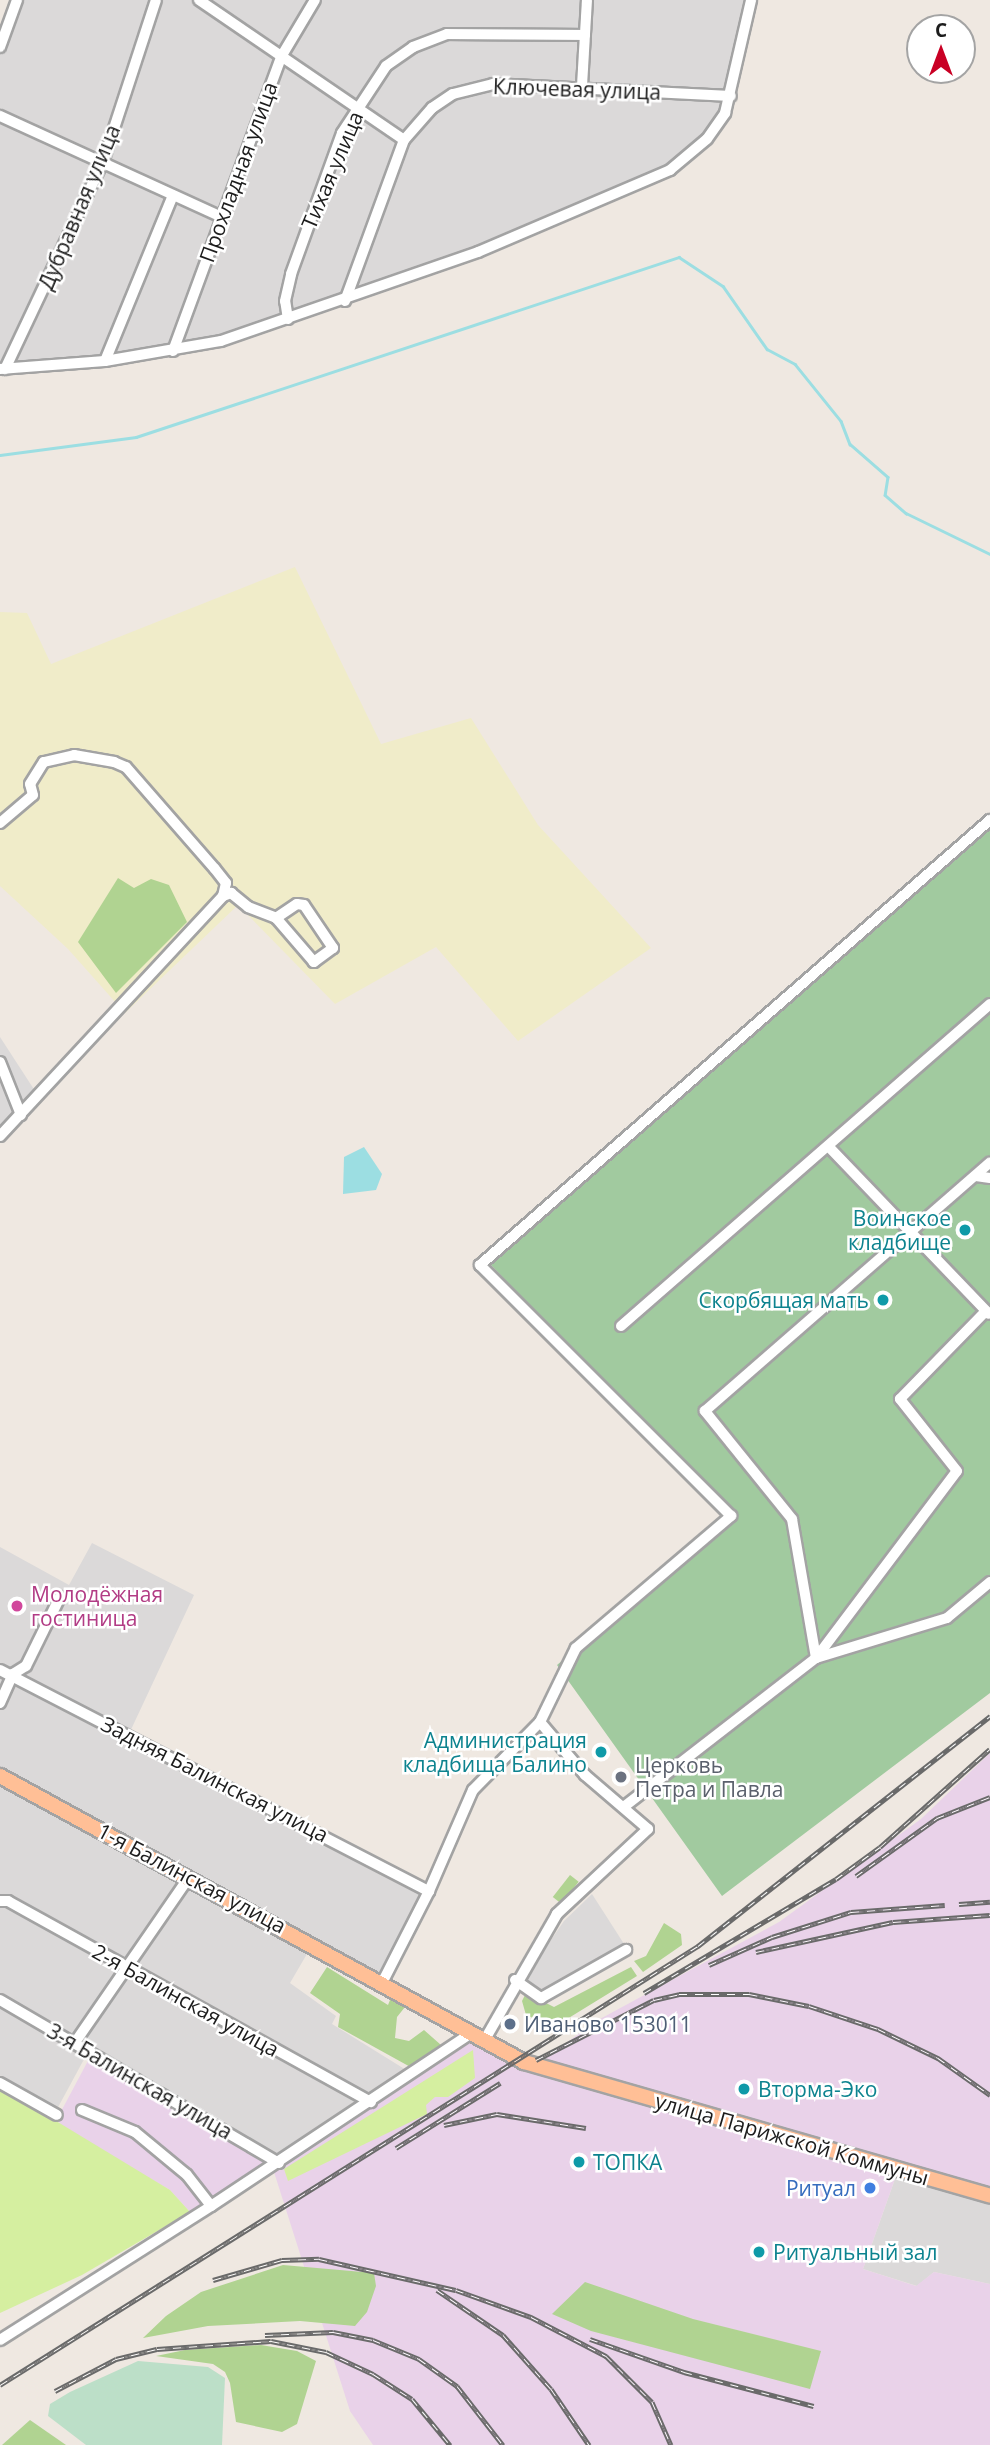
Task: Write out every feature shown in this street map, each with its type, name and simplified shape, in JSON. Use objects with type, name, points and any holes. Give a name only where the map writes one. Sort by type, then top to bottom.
[{"type":"main road","name":"1-я Балинская улица","points":[[0,1776],[382,1983],[484,2042]]},
{"type":"main road","name":"улица Парижской Коммуны","points":[[484,2042],[529,2064],[990,2196]]},
{"type":"street","points":[[0,47],[17,0]]},
{"type":"street","name":"Дубравная улица","points":[[2,369],[103,162],[156,0]]},
{"type":"street","points":[[199,0],[404,140]]},
{"type":"street","name":"Прохладная улица","points":[[173,351],[281,57],[315,0]]},
{"type":"street","points":[[582,86],[587,0]]},
{"type":"street","points":[[2,369],[105,361],[173,351],[288,319],[478,252],[670,170],[707,139],[731,96],[751,0]]},
{"type":"street","name":"Тихая улица","points":[[288,319],[285,302],[291,274],[342,133],[386,66],[434,37],[473,32],[585,35]]},
{"type":"street","name":"Ключевая улица","points":[[345,301],[404,140],[432,108],[463,90],[493,84],[582,86],[731,96]]},
{"type":"street","points":[[0,116],[222,217]]},
{"type":"street","points":[[105,361],[173,195]]},
{"type":"street","points":[[0,823],[33,795],[30,784],[34,774],[57,755],[126,767],[226,883],[223,896]]},
{"type":"street","points":[[382,1983],[429,1891],[473,1790],[540,1722],[576,1648],[731,1516],[480,1265],[990,820]]},
{"type":"street","points":[[0,1136],[223,896],[231,893],[248,907],[276,918],[314,962],[333,948],[304,905],[297,904],[276,918]]},
{"type":"street","points":[[621,1326],[990,1004]]},
{"type":"street","points":[[0,1062],[21,1115]]},
{"type":"street","points":[[625,1806],[816,1658],[957,1471],[900,1399],[988,1313],[829,1147]]},
{"type":"street","points":[[816,1658],[792,1519],[705,1411],[912,1234],[990,1163]]},
{"type":"street","points":[[976,1176],[990,1178]]},
{"type":"street","points":[[816,1658],[947,1618],[990,1582]]},
{"type":"street","points":[[0,1703],[13,1674],[26,1666],[60,1597]]},
{"type":"street","name":"Задняя Балинская улица","points":[[0,1670],[13,1674],[429,1891]]},
{"type":"street","points":[[484,2042],[515,1980],[557,1914],[648,1829],[625,1806],[585,1775],[540,1722]]},
{"type":"street","points":[[76,2041],[189,1877]]},
{"type":"street","name":"2-я Балинская улица","points":[[0,1901],[8,1901],[371,2102]]},
{"type":"street","points":[[515,1980],[541,1998],[626,1950]]},
{"type":"street","name":"3-я Балинская улица","points":[[0,2000],[76,2041],[279,2163]]},
{"type":"street","points":[[0,2340],[279,2163],[470,2034]]},
{"type":"street","points":[[0,2083],[57,2115]]},
{"type":"street","points":[[82,2110],[135,2132],[187,2175],[211,2206]]},
{"type":"shaded area","points":[[18,0],[155,0],[103,160],[0,115],[0,49]]},
{"type":"shaded area","points":[[158,0],[197,0],[279,58],[221,215],[105,161]]},
{"type":"shaded area","points":[[202,0],[313,0],[280,54]]},
{"type":"shaded area","points":[[318,0],[585,0],[581,85],[462,88],[404,138],[282,56]]},
{"type":"shaded area","points":[[589,0],[749,0],[730,95],[584,85]]},
{"type":"shaded area","points":[[281,59],[402,141],[344,300],[175,349]]},
{"type":"shaded area","points":[[476,88],[728,98],[722,112],[684,159],[477,250],[349,298],[406,142],[434,109]]},
{"type":"shaded area","points":[[0,118],[102,162],[0,368]]},
{"type":"shaded area","points":[[104,164],[171,196],[104,359],[7,368]]},
{"type":"shaded area","points":[[174,197],[220,218],[171,349],[108,359]]},
{"type":"shaded area","points":[[295,567],[381,744],[471,718],[538,825],[651,948],[518,1041],[436,947],[335,1004],[238,905],[125,1013],[68,949],[0,886],[0,612],[27,613],[51,664]]},
{"type":"shaded area","points":[[0,1037],[37,1094],[0,1135]]},
{"type":"shaded area","points":[[92,1543],[194,1595],[128,1736],[427,1892],[382,1975],[0,1770],[0,1547],[69,1585]]},
{"type":"shaded area","points":[[990,1753],[990,2191],[536,2064],[600,2019],[779,1922],[921,1819]]},
{"type":"shaded area","points":[[0,1782],[311,1947],[290,1983],[336,2016],[332,2024],[411,2073],[279,2160],[89,2050],[56,2111],[0,2080]]},
{"type":"shaded area","points":[[592,1894],[626,1947],[541,1995],[524,1979],[564,1921]]},
{"type":"shaded area","points":[[474,2038],[486,2046],[896,2176],[863,2269],[916,2286],[934,2272],[990,2284],[990,2445],[373,2445],[350,2411],[274,2172]]},
{"type":"shaded area","points":[[90,2057],[274,2162],[190,2212],[170,2190],[64,2129],[57,2119]]},
{"type":"shaded area","points":[[896,2176],[990,2204],[990,2284],[934,2272],[917,2286],[863,2269]]},
{"type":"green space","points":[[990,825],[990,1693],[722,1896],[557,1665],[731,1516],[490,1264]]},
{"type":"green space","points":[[118,878],[134,888],[151,879],[169,885],[187,922],[116,993],[78,942]]},
{"type":"green space","points":[[570,1875],[579,1882],[561,1904],[553,1897]]},
{"type":"green space","points":[[664,1923],[681,1934],[682,1945],[643,1972],[634,1961],[646,1956]]},
{"type":"green space","points":[[327,1967],[388,2005],[392,1995],[409,2002],[397,2017],[395,2038],[409,2041],[424,2030],[441,2045],[435,2056],[414,2069],[338,2027],[340,2014],[310,1993]]},
{"type":"green space","points":[[631,1967],[637,1976],[554,2027],[526,2015],[522,2001],[526,1993],[554,2007]]},
{"type":"green space","points":[[473,2050],[475,2078],[448,2097],[435,2097],[426,2105],[427,2114],[288,2181],[284,2169]]},
{"type":"green space","points":[[0,2087],[170,2190],[190,2212],[82,2275],[0,2313]]},
{"type":"green space","points":[[283,2265],[374,2273],[376,2286],[367,2312],[355,2326],[300,2321],[208,2326],[143,2338],[166,2316],[201,2292]]},
{"type":"green space","points":[[585,2282],[693,2319],[821,2351],[810,2389],[591,2331],[552,2314]]},
{"type":"green space","points":[[261,2345],[297,2351],[316,2361],[297,2424],[282,2432],[236,2422],[230,2383],[225,2372],[213,2364],[156,2356],[185,2350]]},
{"type":"green space","points":[[138,2361],[208,2367],[225,2378],[222,2445],[86,2445],[48,2416],[50,2404]]},
{"type":"green space","points":[[30,2420],[66,2445],[2,2445]]},
{"type":"water","points":[[364,1147],[382,1174],[376,1190],[343,1194],[344,1157]]},
{"type":"waterway","points":[[0,455],[136,437],[679,257],[723,286],[767,349],[795,364],[841,421],[850,444],[888,477],[885,495],[906,513],[990,554]]},
{"type":"railway","points":[[0,2385],[698,1946],[990,1716]]},
{"type":"railway","points":[[644,1993],[836,1879],[880,1847],[990,1749]]},
{"type":"railway","points":[[856,1876],[937,1818],[990,1797]]},
{"type":"railway","points":[[959,1904],[990,1902]]},
{"type":"railway","points":[[709,1965],[772,1937],[851,1912],[945,1905]]},
{"type":"railway","points":[[756,1952],[893,1922],[990,1915]]},
{"type":"railway","points":[[536,2060],[654,2000],[679,1994],[749,1994],[809,2006],[878,2029],[938,2058],[990,2095]]},
{"type":"railway","points":[[396,2148],[500,2083]]},
{"type":"railway","points":[[444,2125],[497,2114],[586,2128]]},
{"type":"railway","points":[[213,2280],[282,2260],[319,2259],[456,2290],[531,2317],[606,2356],[652,2402],[671,2445]]},
{"type":"railway","points":[[437,2290],[503,2335],[551,2389],[589,2445]]},
{"type":"railway","points":[[265,2335],[333,2332],[373,2340],[419,2359],[457,2386],[503,2445]]},
{"type":"railway","points":[[590,2339],[684,2372],[814,2406]]},
{"type":"railway","points":[[55,2391],[116,2359],[157,2349],[271,2341],[326,2352],[373,2374],[412,2399],[450,2445]]},
{"type":"place","name":"Воинское кладбище","points":[[965,1230]]},
{"type":"place","name":"Скорбящая мать","points":[[883,1300]]},
{"type":"place","name":"Молодёжная гостиница","points":[[17,1606]]},
{"type":"place","name":"Администрация кладбища Балино","points":[[601,1752]]},
{"type":"place","name":"Церковь Петра и Павла","points":[[621,1777]]},
{"type":"place","name":"Иваново 153011","points":[[510,2024]]},
{"type":"place","name":"Вторма-Эко","points":[[744,2089]]},
{"type":"place","name":"ТОПКА","points":[[579,2162]]},
{"type":"place","name":"Ритуал","points":[[870,2188]]},
{"type":"place","name":"Ритуальный зал","points":[[759,2252]]}]
